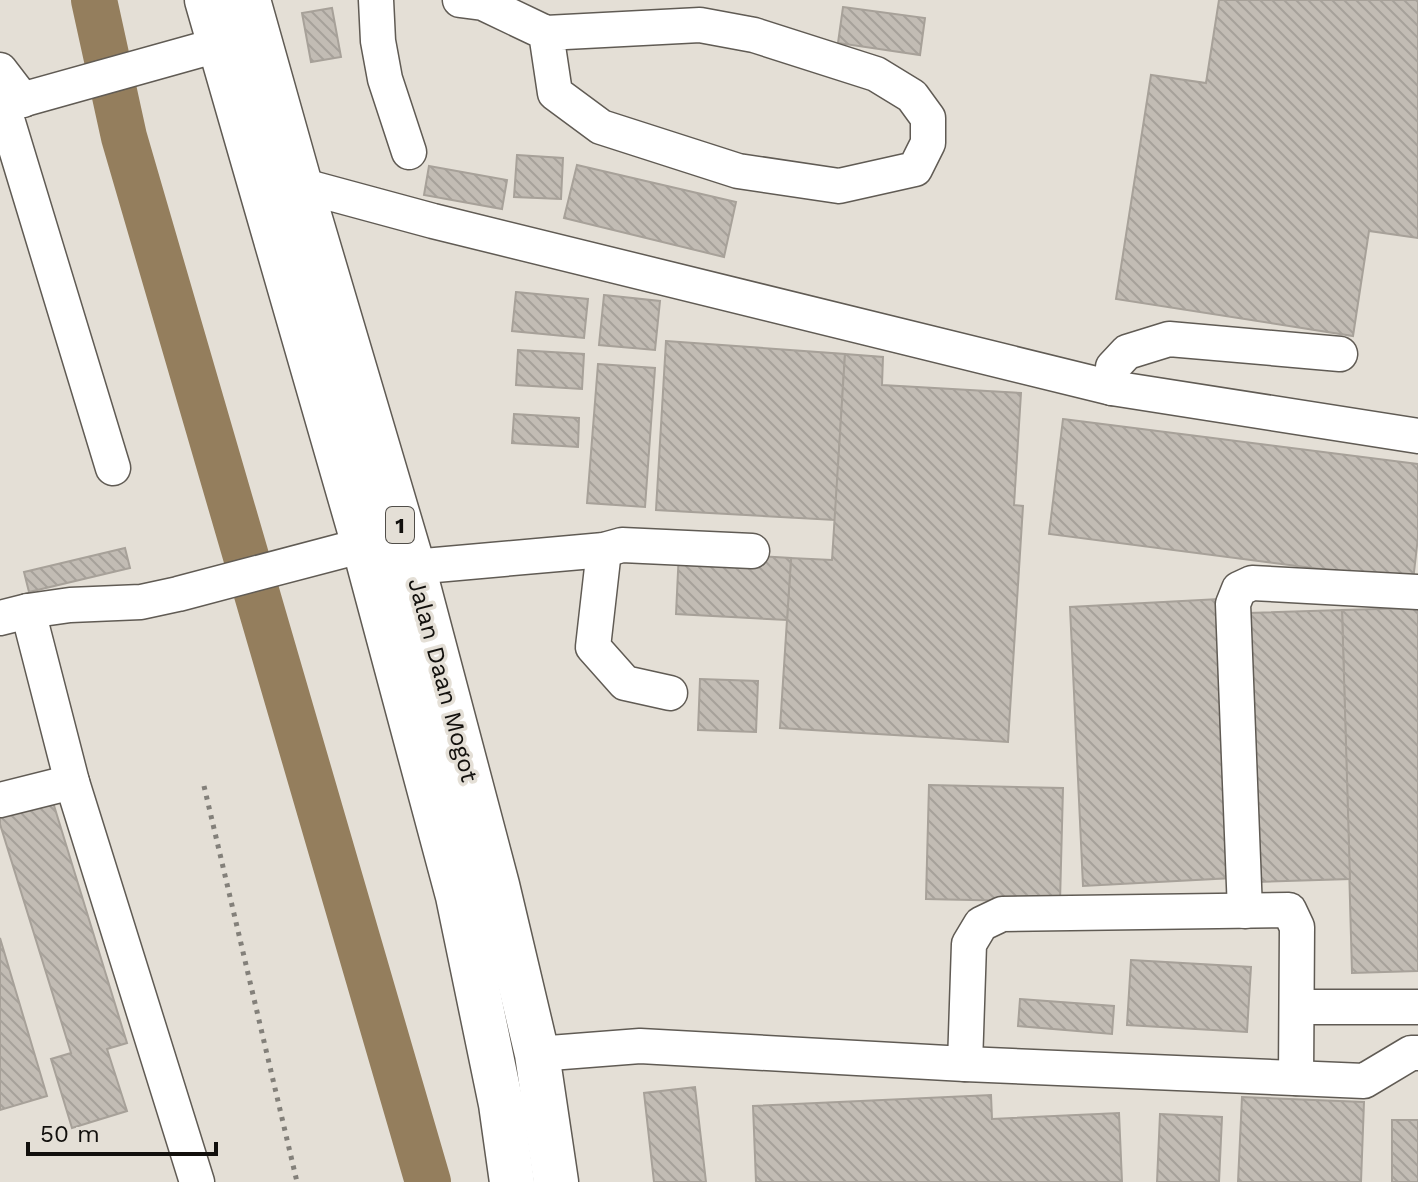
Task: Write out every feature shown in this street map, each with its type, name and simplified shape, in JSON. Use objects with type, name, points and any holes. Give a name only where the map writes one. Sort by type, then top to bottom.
[{"type":"highway","name":"Jalan Daan Mogot","points":[[207,0],[364,545],[458,896],[492,1059],[512,1182]]},
{"type":"highway","name":"Jalan Daan Mogot","points":[[248,0],[413,567],[497,885],[537,1054],[556,1182]]},
{"type":"highway","points":[[492,1059],[537,1054]]},
{"type":"street","points":[[376,0],[378,41],[385,79],[409,152]]},
{"type":"street","points":[[460,0],[483,3],[546,33],[700,25],[754,35],[876,74],[912,96],[928,118],[928,143],[915,169],[839,186],[738,171],[601,127],[555,93],[546,33]]},
{"type":"street","points":[[15,102],[218,45]]},
{"type":"street","points":[[0,70],[15,102],[113,468]]},
{"type":"street","points":[[300,185],[433,221],[1112,388],[1418,436]]},
{"type":"street","points":[[1112,388],[1113,367],[1127,352],[1169,339],[1340,354]]},
{"type":"street","points":[[197,1182],[72,782],[14,614],[70,605],[141,602],[312,561],[364,545]]},
{"type":"street","points":[[413,567],[604,550],[622,545],[752,551]]},
{"type":"street","points":[[604,550],[593,647],[625,683],[670,693]]},
{"type":"street","points":[[1245,911],[1233,604],[1239,589],[1252,583],[1418,592]]},
{"type":"street","points":[[0,800],[72,782]]},
{"type":"street","points":[[965,1064],[969,944],[981,924],[1002,914],[1289,910],[1297,927],[1296,1078]]},
{"type":"street","points":[[1298,1007],[1418,1007]]},
{"type":"street","points":[[537,1054],[640,1046],[1364,1081],[1411,1053],[1418,1053]]},
{"type":"path","points":[[204,786],[297,1182]]},
{"type":"building","points":[[1219,0],[1418,0],[1418,238],[1369,231],[1353,336],[1116,299],[1151,75],[1206,83]]},
{"type":"building","points":[[843,7],[925,18],[920,55],[838,43]]},
{"type":"building","points":[[332,8],[341,57],[311,62],[302,13]]},
{"type":"building","points":[[517,155],[563,158],[561,199],[514,197]]},
{"type":"building","points":[[577,165],[736,202],[724,257],[564,218]]},
{"type":"building","points":[[429,166],[507,180],[502,209],[424,195]]},
{"type":"building","points":[[516,292],[588,299],[584,338],[512,331]]},
{"type":"building","points":[[604,295],[660,301],[655,350],[599,345]]},
{"type":"building","points":[[666,341],[845,354],[835,520],[656,510]]},
{"type":"building","points":[[518,350],[584,354],[582,389],[516,385]]},
{"type":"building","points":[[845,354],[883,357],[882,385],[1021,393],[1014,505],[1023,506],[1008,742],[780,728],[791,558],[832,560]]},
{"type":"building","points":[[598,364],[655,368],[645,507],[587,503]]},
{"type":"building","points":[[514,414],[579,418],[578,447],[512,443]]},
{"type":"building","points":[[1063,419],[1418,464],[1418,537],[1413,581],[1049,534]]},
{"type":"building","points":[[125,548],[130,568],[29,592],[24,572]]},
{"type":"building","points":[[679,551],[791,558],[787,620],[676,614]]},
{"type":"building","points":[[1219,599],[1233,878],[1083,886],[1070,607]]},
{"type":"building","points":[[1418,608],[1418,971],[1352,973],[1342,610]]},
{"type":"building","points":[[1342,610],[1350,879],[1256,882],[1249,613]]},
{"type":"building","points":[[700,679],[758,681],[756,732],[698,730]]},
{"type":"building","points":[[929,785],[1063,788],[1060,902],[926,899]]},
{"type":"building","points":[[52,799],[127,1043],[107,1049],[127,1111],[72,1128],[51,1059],[71,1053],[0,824],[0,815]]},
{"type":"building","points":[[0,938],[47,1096],[0,1110]]},
{"type":"building","points":[[1131,960],[1251,967],[1247,1032],[1127,1025]]},
{"type":"building","points":[[1020,999],[1114,1006],[1112,1034],[1018,1026]]},
{"type":"building","points":[[695,1087],[706,1182],[654,1182],[644,1093]]},
{"type":"building","points":[[991,1095],[992,1119],[1119,1113],[1122,1182],[756,1182],[753,1106]]},
{"type":"building","points":[[1242,1097],[1364,1102],[1361,1182],[1238,1182]]},
{"type":"building","points":[[1160,1114],[1222,1117],[1219,1182],[1157,1182]]},
{"type":"building","points":[[1392,1120],[1418,1120],[1418,1182],[1392,1182]]},
{"type":"waterway","points":[[94,0],[124,137],[428,1182]]}]
